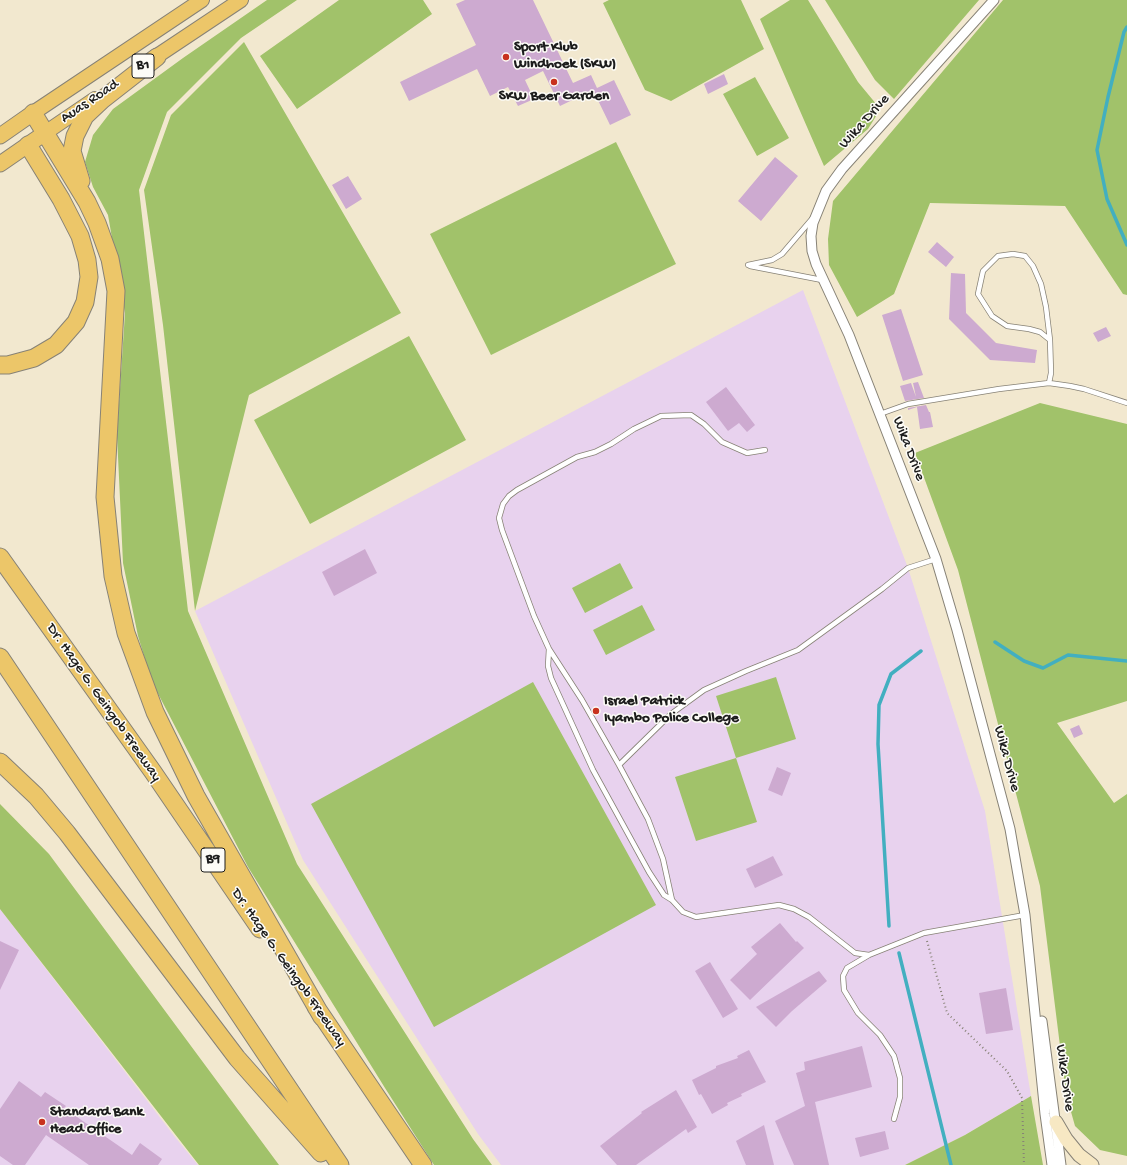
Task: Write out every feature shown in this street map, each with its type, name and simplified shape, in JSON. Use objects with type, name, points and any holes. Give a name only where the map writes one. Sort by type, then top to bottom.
[{"type":"highway","points":[[87,202],[72,151],[75,136],[85,116],[102,100],[156,57]]},
{"type":"highway","name":"Auas Road","points":[[0,136],[33,114]]},
{"type":"highway","points":[[33,114],[87,202],[97,223],[110,258],[116,291],[105,497],[112,576],[126,633],[155,712],[196,796],[322,1017]]},
{"type":"highway","points":[[0,365],[8,365],[34,358],[56,345],[76,322],[85,302],[89,277],[87,260],[80,236],[61,199],[16,125]]},
{"type":"highway","name":"Auas Road","points":[[0,164],[45,133]]},
{"type":"highway","name":"Dr. Hage G. Geingob Freeway","points":[[0,557],[152,772],[423,1165]]},
{"type":"highway","points":[[0,657],[340,1165]]},
{"type":"highway","points":[[0,762],[36,796],[67,833],[237,1058],[332,1165]]},
{"type":"main road","name":"Auas Road","points":[[33,114],[202,0]]},
{"type":"main road","name":"Auas Road","points":[[45,133],[241,0]]},
{"type":"main road","points":[[1056,1122],[1066,1139],[1079,1155],[1092,1165]]},
{"type":"street","name":"Wika Drive","points":[[994,0],[842,169],[826,191],[813,223],[811,236],[812,251],[822,280],[849,335],[936,559],[957,630],[1010,829],[1025,915],[1052,1165]]},
{"type":"street","name":"Wika Drive","points":[[1032,971],[1040,1005],[1061,1165]]},
{"type":"lane","points":[[818,212],[782,254],[772,260],[748,265],[822,280]]},
{"type":"lane","points":[[1049,383],[1051,373],[1050,340],[1046,307],[1041,284],[1033,266],[1025,256],[1013,254],[998,256],[983,271],[978,294],[992,316],[1007,326],[1040,332],[1050,340]]},
{"type":"lane","points":[[880,414],[908,404],[1049,383],[1084,389],[1127,403]]},
{"type":"lane","points":[[672,900],[663,859],[648,819],[582,700],[549,649],[534,616],[502,530],[499,518],[502,504],[509,496],[577,457],[595,452],[611,444],[634,429],[661,416],[691,415],[704,424],[722,442],[747,453],[765,450]]},
{"type":"lane","points":[[619,765],[670,714],[704,690],[798,650],[869,599],[908,568],[936,559]]},
{"type":"lane","points":[[549,649],[548,666],[551,678],[593,770],[649,872],[664,895],[672,900],[683,912],[696,917],[779,905],[794,909],[809,917],[855,953],[869,955]]},
{"type":"lane","points":[[894,1119],[900,1097],[900,1078],[894,1056],[880,1035],[858,1013],[844,990],[843,976],[847,968],[869,955],[924,933],[1025,915]]},
{"type":"path","points":[[924,933],[947,1013],[1007,1070],[1022,1098],[1024,1165]]},
{"type":"shaded area","name":"Israel Patrick Iyambo Police College","points":[[803,290],[908,568],[985,811],[1031,1096],[965,1135],[905,1165],[501,1165],[478,1134],[303,860],[195,611]]},
{"type":"shaded area","points":[[0,909],[175,1137],[198,1165],[0,1165]]},
{"type":"green space","points":[[267,0],[297,0],[241,38],[167,112],[139,190],[188,611],[297,864],[473,1139],[492,1165],[434,1165],[248,867],[152,682],[138,636],[123,563],[117,435],[125,313],[108,215],[93,187],[85,162],[93,135],[113,109]]},
{"type":"green space","points":[[339,0],[423,0],[432,14],[297,109],[260,56]]},
{"type":"green space","points":[[609,0],[741,0],[764,49],[671,101],[645,90],[603,3]]},
{"type":"green space","points":[[790,0],[808,0],[858,82],[877,105],[878,113],[868,129],[824,166],[760,19]]},
{"type":"green space","points":[[825,0],[979,0],[894,99],[875,80]]},
{"type":"green space","points":[[1003,0],[1127,0],[1127,295],[1123,294],[1065,206],[930,203],[894,294],[857,317],[829,265],[828,239],[833,201]]},
{"type":"green space","points":[[244,42],[401,313],[249,395],[195,611],[163,325],[144,190],[171,115]]},
{"type":"green space","points":[[755,77],[789,138],[757,156],[723,94]]},
{"type":"green space","points":[[616,142],[676,264],[491,355],[430,234]]},
{"type":"green space","points":[[409,336],[466,440],[310,524],[254,420]]},
{"type":"green space","points":[[1040,403],[1127,424],[1127,701],[1057,723],[1114,803],[1127,794],[1127,1156],[1100,1150],[1075,1126],[1066,1094],[1040,886],[958,570],[915,453]]},
{"type":"green space","points":[[620,563],[633,588],[585,613],[572,588]]},
{"type":"green space","points":[[642,605],[655,630],[606,655],[593,630]]},
{"type":"green space","points":[[776,677],[796,739],[736,758],[716,696]]},
{"type":"green space","points":[[533,682],[656,905],[434,1027],[311,804]]},
{"type":"green space","points":[[736,758],[757,822],[696,841],[675,777]]},
{"type":"green space","points":[[0,804],[49,854],[279,1165],[199,1165],[0,909]]},
{"type":"green space","points":[[1031,1096],[1043,1165],[905,1165],[965,1135]]},
{"type":"building","name":"Sport Klub Windhoek (SKW)","points":[[465,0],[533,0],[573,83],[591,75],[597,88],[614,80],[631,115],[610,125],[593,90],[560,106],[543,71],[525,80],[534,99],[518,106],[508,87],[490,96],[477,69],[409,101],[400,82],[476,45],[456,4]]},
{"type":"building","points":[[724,74],[728,84],[708,94],[704,84]]},
{"type":"building","points":[[775,157],[798,176],[761,221],[738,201]]},
{"type":"building","points":[[348,176],[362,199],[346,209],[332,185]]},
{"type":"building","points":[[937,242],[954,257],[946,267],[928,252]]},
{"type":"building","points":[[951,273],[965,274],[966,313],[996,343],[1037,350],[1035,363],[990,360],[949,319]]},
{"type":"building","points":[[901,309],[923,375],[903,381],[882,315]]},
{"type":"building","points":[[1106,327],[1111,336],[1098,342],[1093,333]]},
{"type":"building","points":[[918,382],[924,398],[905,401],[900,386],[911,383],[916,397],[913,383]]},
{"type":"building","points":[[726,387],[755,425],[747,432],[739,423],[728,431],[706,402]]},
{"type":"building","points":[[926,405],[930,412],[933,427],[920,429],[917,407],[908,410],[908,408]]},
{"type":"building","points":[[365,549],[377,573],[334,596],[322,572]]},
{"type":"building","points":[[1079,725],[1083,734],[1074,738],[1070,729]]},
{"type":"building","points":[[777,767],[791,773],[782,796],[768,790]]},
{"type":"building","points":[[773,856],[783,875],[755,888],[746,869]]},
{"type":"building","points":[[780,923],[796,942],[797,941],[804,948],[750,1000],[730,980],[757,954],[751,947]]},
{"type":"building","points":[[0,941],[19,950],[0,990]]},
{"type":"building","points":[[710,962],[738,1009],[723,1018],[695,971]]},
{"type":"building","points":[[819,971],[827,981],[776,1027],[756,1007]]},
{"type":"building","points":[[1006,988],[1013,1030],[986,1034],[979,993]]},
{"type":"building","points":[[862,1046],[872,1087],[815,1102],[829,1165],[794,1165],[775,1121],[805,1106],[796,1073],[805,1070],[804,1062]]},
{"type":"building","points":[[749,1050],[766,1082],[741,1094],[742,1096],[727,1103],[728,1105],[712,1114],[701,1094],[699,1095],[692,1080],[716,1068],[716,1066],[738,1058],[737,1056]]},
{"type":"building","name":"Standard Bank Head Office","points":[[19,1081],[41,1097],[45,1092],[66,1106],[64,1108],[132,1155],[140,1143],[162,1159],[158,1165],[89,1165],[46,1135],[25,1165],[13,1165],[0,1156],[0,1109]]},
{"type":"building","points":[[676,1090],[697,1127],[688,1133],[686,1129],[636,1165],[617,1165],[600,1146],[642,1113],[641,1112]]},
{"type":"building","points":[[764,1125],[774,1165],[746,1165],[736,1141]]},
{"type":"building","points":[[885,1131],[889,1149],[860,1157],[855,1138]]},
{"type":"waterway","points":[[1127,27],[1124,32],[1108,97],[1097,150],[1107,199],[1127,245]]},
{"type":"waterway","points":[[995,642],[1024,661],[1043,668],[1068,655],[1127,661]]},
{"type":"waterway","points":[[889,926],[878,744],[879,705],[891,674],[921,651]]},
{"type":"waterway","points":[[899,953],[951,1165]]},
{"type":"place","name":"Sport Klub Windhoek (SKW)","points":[[506,57]]},
{"type":"place","name":"SKW Beer Garden","points":[[554,82]]},
{"type":"place","name":"Israel Patrick Iyambo Police College","points":[[596,711]]},
{"type":"place","name":"Standard Bank Head Office","points":[[42,1122]]}]
